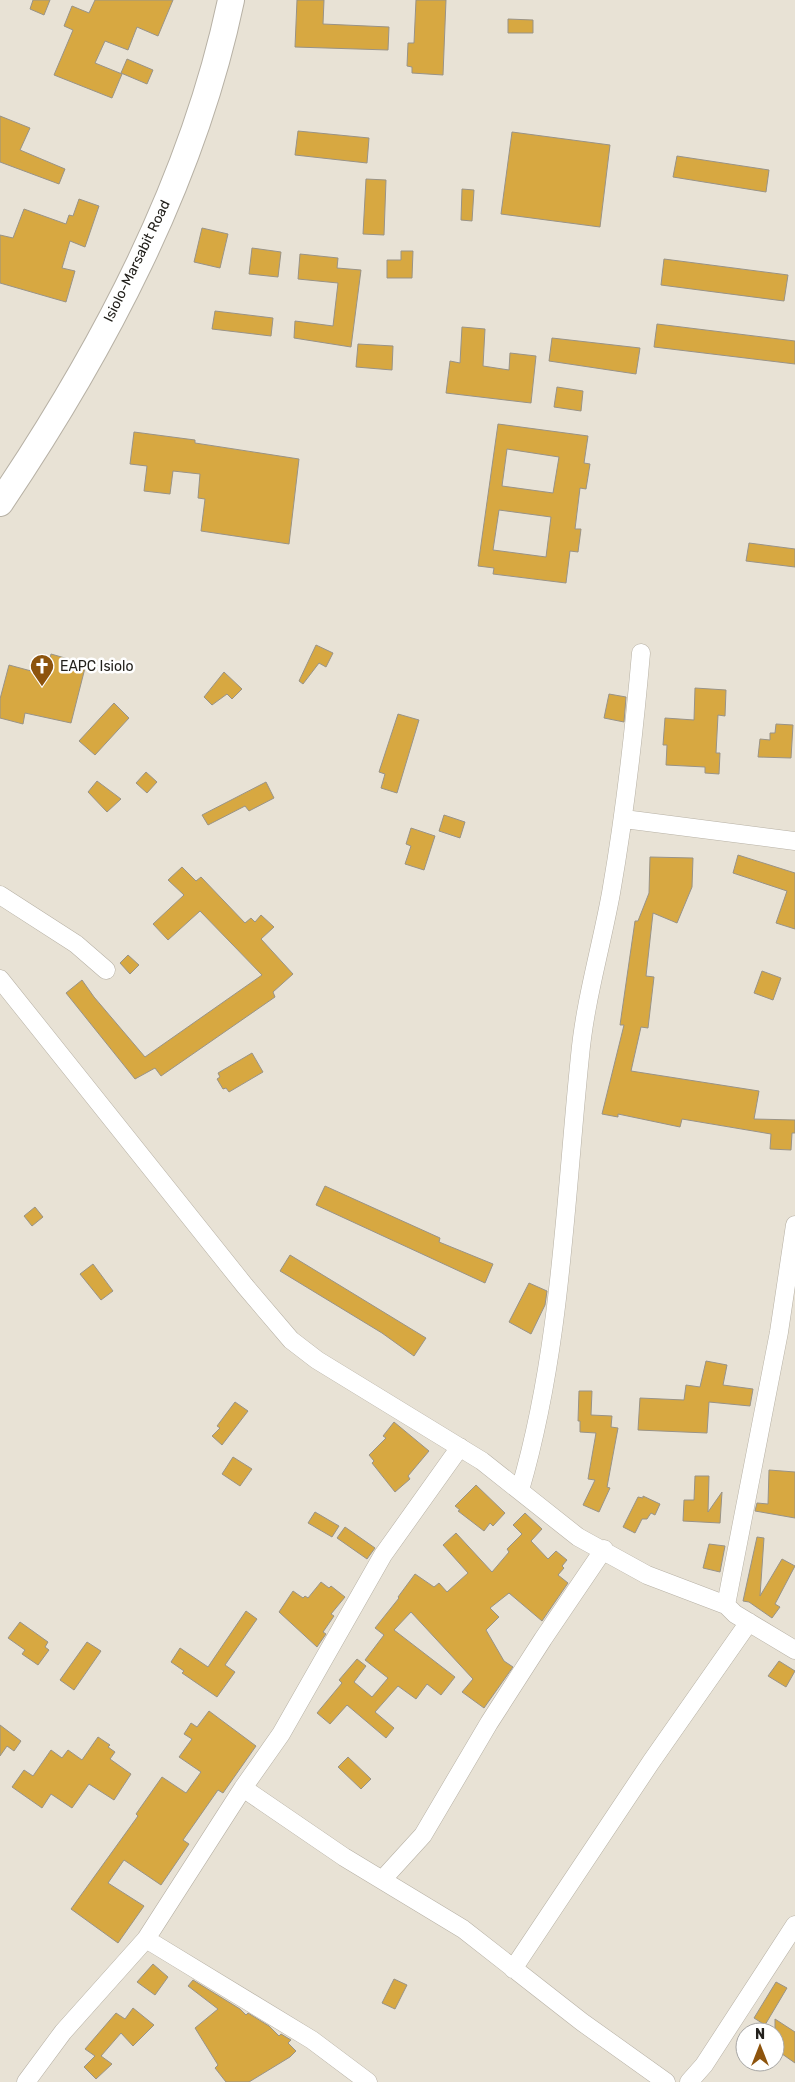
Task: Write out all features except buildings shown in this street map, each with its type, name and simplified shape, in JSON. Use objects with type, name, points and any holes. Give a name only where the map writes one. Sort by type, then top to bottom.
[{"type":"highway","name":"Isiolo-Marsabit Road","points":[[0,502],[41,440],[92,354],[146,248],[201,112],[231,0]]},
{"type":"street","points":[[520,1490],[536,1428],[555,1310],[566,1218],[580,1056],[586,1014],[624,819],[641,653]]},
{"type":"street","points":[[624,819],[795,841]]},
{"type":"street","points":[[0,895],[76,944],[106,970]]},
{"type":"street","points":[[0,979],[245,1286],[291,1340],[317,1360],[482,1461],[578,1536],[647,1575],[726,1605],[735,1614],[795,1650]]},
{"type":"street","points":[[726,1605],[779,1332],[795,1225]]},
{"type":"street","points":[[26,2082],[64,2032],[146,1939],[243,1788],[281,1734],[383,1555],[460,1447]]},
{"type":"street","points":[[382,1880],[423,1835],[537,1648],[604,1549]]},
{"type":"street","points":[[512,1969],[651,1762],[749,1622]]},
{"type":"street","points":[[243,1788],[382,1880],[463,1929],[512,1969],[666,2082]]},
{"type":"street","points":[[689,2082],[704,2065],[795,1925]]},
{"type":"street","points":[[146,1939],[312,2040],[368,2082]]},
{"type":"place","name":"EAPC Isiolo","points":[[42,687]]}]
